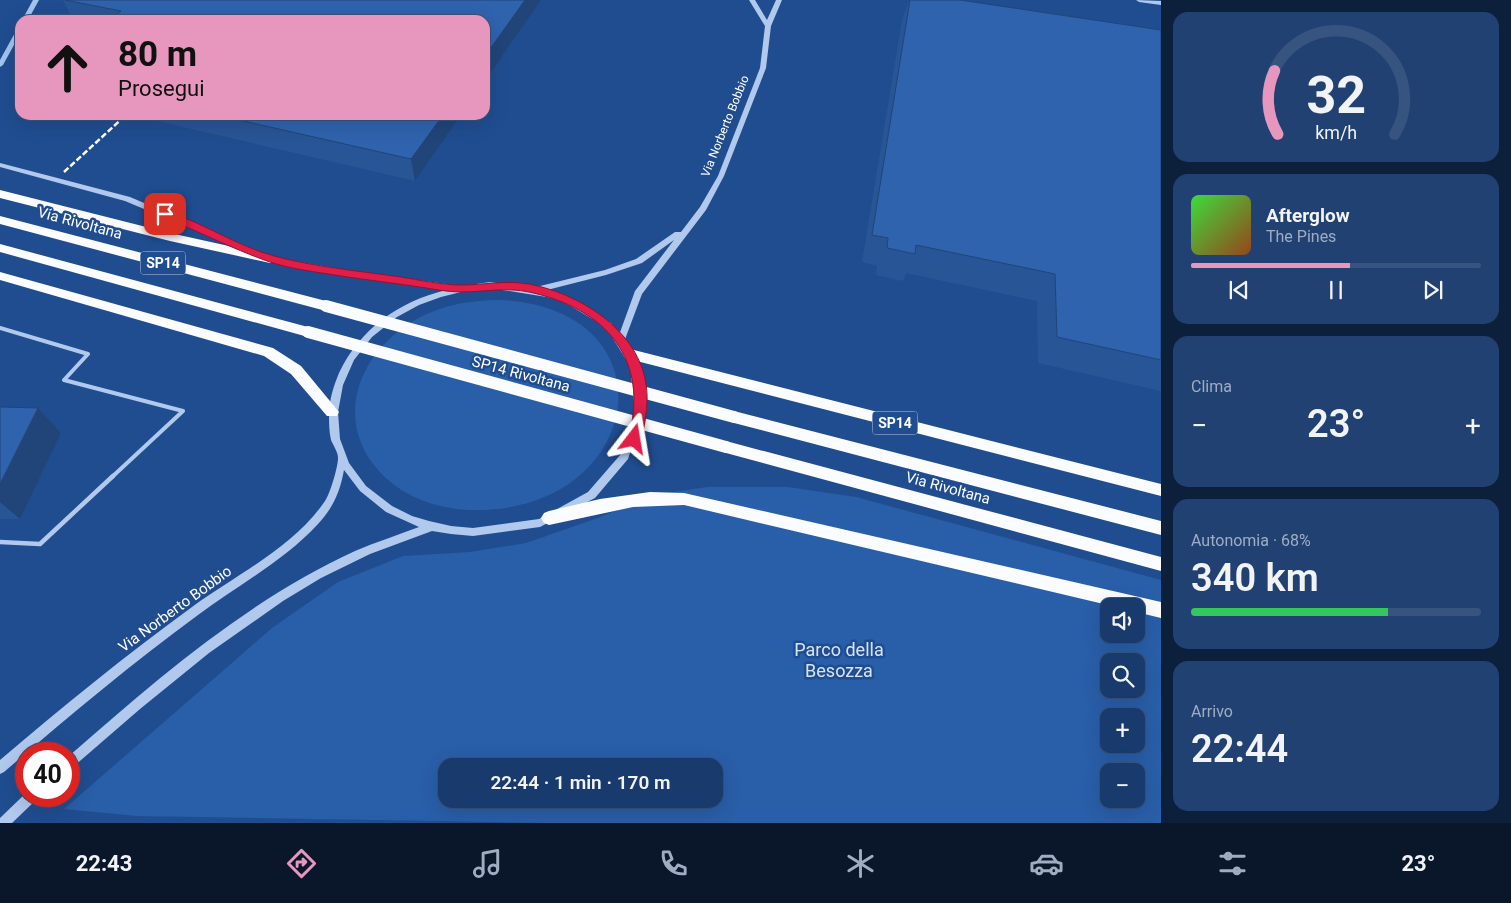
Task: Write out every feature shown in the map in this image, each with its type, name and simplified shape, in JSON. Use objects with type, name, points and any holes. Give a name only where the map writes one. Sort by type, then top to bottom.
[{"type":"highway","name":"SP14","points":[[0,194],[170,237],[270,259]]},
{"type":"highway","name":"Via Rivoltana","points":[[0,220],[326,306]]},
{"type":"highway","name":"SP14 Rivoltana","points":[[0,248],[726,447]]},
{"type":"highway","points":[[0,276],[268,352],[296,370],[332,412]]},
{"type":"highway","name":"SP14 Rivoltana","points":[[326,306],[734,417]]},
{"type":"highway","name":"SP14","points":[[630,354],[1161,490]]},
{"type":"highway","name":"Via Rivoltana","points":[[734,417],[1161,528]]},
{"type":"highway","name":"Via Rivoltana","points":[[726,447],[1161,564]]},
{"type":"highway","points":[[549,518],[632,499],[658,497],[684,499],[1161,610]]},
{"type":"street","points":[[752,0],[768,26]]},
{"type":"street","name":"Via Norberto Bobbio","points":[[621,340],[638,293],[716,186],[763,68],[768,26],[779,0]]},
{"type":"street","points":[[1139,0],[1161,2]]},
{"type":"street","points":[[0,165],[126,198],[270,259]]},
{"type":"street","name":"Via Norberto Bobbio","points":[[538,290],[639,261],[687,228]]},
{"type":"street","name":"SP14","points":[[270,259],[340,272],[461,289]]},
{"type":"street","name":"Via Norberto Bobbio","points":[[490,285],[538,290],[564,298],[589,311],[609,327],[630,354],[639,381],[641,400],[637,429],[630,448],[618,467],[598,488],[573,506],[549,518],[498,531],[470,532],[431,526],[407,518],[376,500],[356,481],[342,458],[335,440],[332,412],[341,375],[356,350],[373,331],[411,305],[440,294],[490,285]]},
{"type":"street","name":"Via Norberto Bobbio","points":[[0,768],[204,604],[270,561],[306,529],[333,496],[342,458]]},
{"type":"street","points":[[80,753],[121,717],[213,644],[286,595],[357,555],[431,526]]},
{"type":"street","points":[[3,823],[20,807]]},
{"type":"lane","points":[[0,328],[88,354],[64,380],[183,412],[40,544],[0,542]]},
{"type":"green space","points":[[500,300],[556,311],[594,336],[614,370],[617,409],[604,447],[575,479],[532,502],[474,510],[439,506],[406,493],[387,479],[370,460],[360,439],[355,418],[356,396],[363,376],[374,356],[390,338],[410,323],[431,312],[453,305],[476,301]]},
{"type":"green space","name":"Parco della Besozza","points":[[707,487],[788,487],[856,497],[1161,580],[1161,823],[550,823],[137,816],[64,809],[66,807],[80,807],[80,795],[272,628],[338,582],[403,556],[470,552],[526,543],[595,519],[655,495]]},
{"type":"building","points":[[65,0],[525,0],[490,49],[490,15],[116,15],[121,11]]},
{"type":"building","points":[[910,0],[960,0],[1161,30],[1161,360],[1057,337],[1055,274],[916,245],[915,254],[887,248],[888,238],[872,235]]},
{"type":"building","points":[[239,120],[439,120],[411,159]]},
{"type":"building","points":[[0,407],[38,408],[0,484]]},
{"type":"waterway","points":[[28,15],[36,0]]},
{"type":"waterway","points":[[0,65],[15,38]]},
{"type":"railway","points":[[64,172],[121,120]]},
{"type":"route","points":[[165,214],[270,259],[340,272],[461,289],[490,285],[528,288],[564,298],[589,311],[603,321],[621,340],[630,354],[641,390],[641,409],[634,439]]}]
